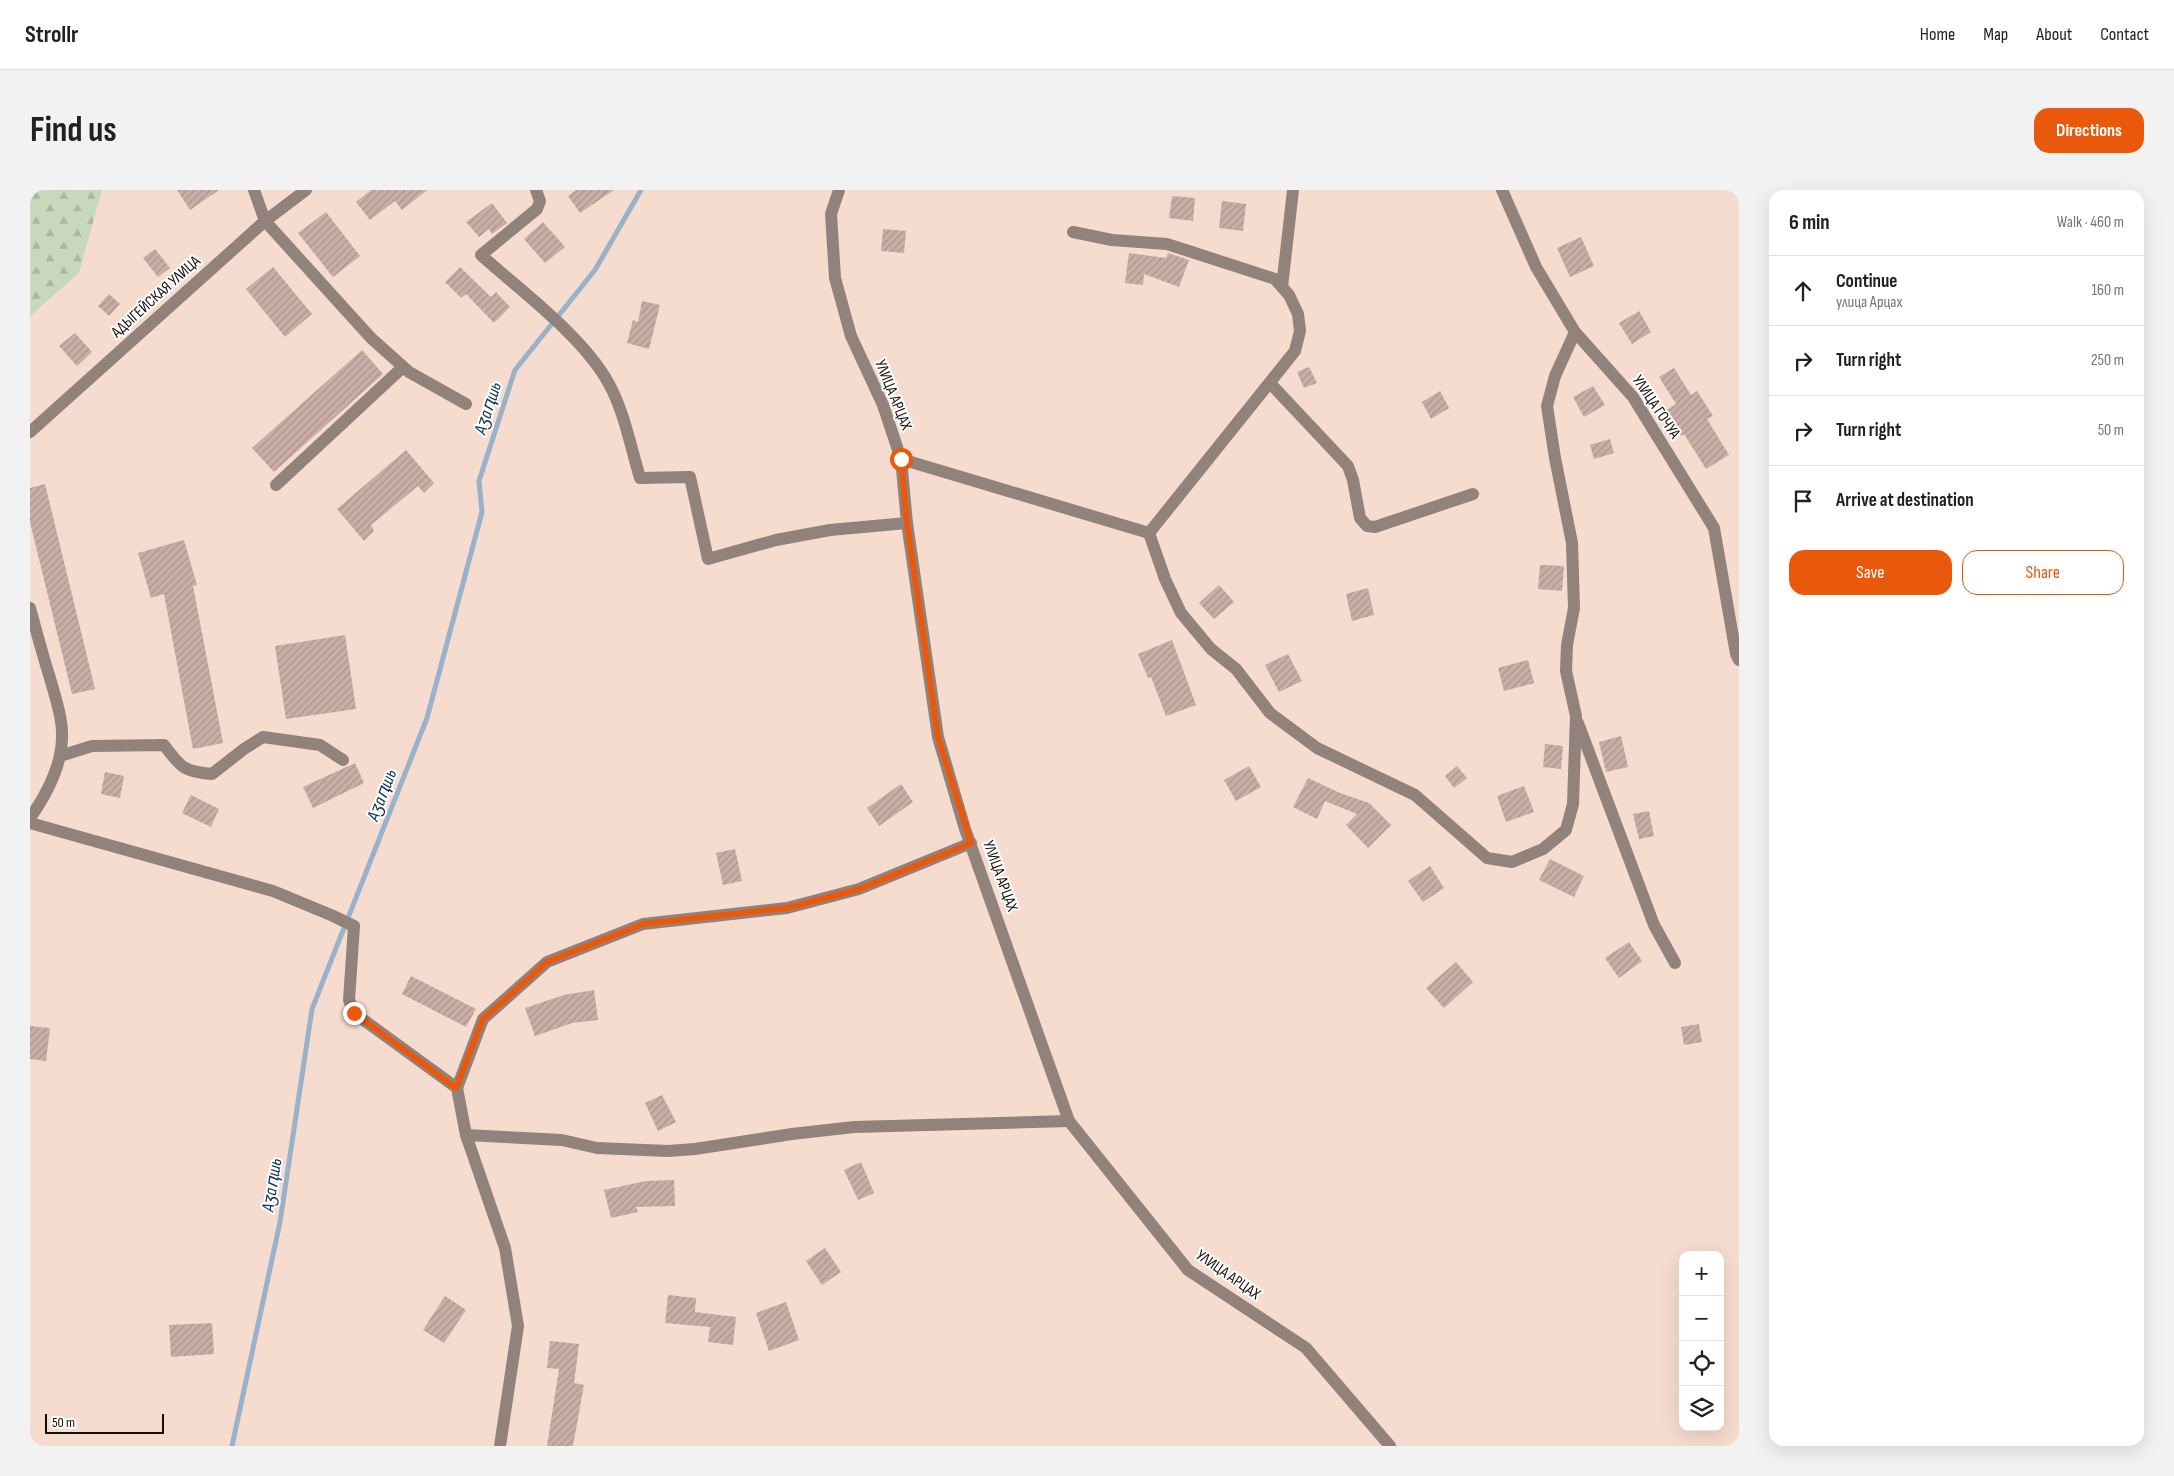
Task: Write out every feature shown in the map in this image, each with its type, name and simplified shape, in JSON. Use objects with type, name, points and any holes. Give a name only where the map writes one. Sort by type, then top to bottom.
[{"type":"street","points":[[254,190],[265,221],[371,338],[403,367],[466,404]]},
{"type":"street","name":"АДЫГЕЙСКАЯ УЛИЦА","points":[[33,425],[265,221],[306,190]]},
{"type":"street","points":[[536,190],[540,201],[537,209],[481,255],[580,344],[599,367],[610,386],[640,478],[690,477],[708,559],[794,537],[830,530],[907,523]]},
{"type":"street","name":"УЛИЦА АРЦАХ","points":[[839,190],[831,214],[835,278],[850,336],[884,405],[901,459],[907,523],[938,737],[971,843],[1069,1121],[1188,1270],[1306,1348],[1390,1446]]},
{"type":"street","points":[[1282,288],[1293,190]]},
{"type":"street","name":"УЛИЦА ГОЧУА","points":[[1502,190],[1536,267],[1575,332],[1633,397],[1714,528],[1736,654],[1739,660]]},
{"type":"street","points":[[1074,232],[1112,240],[1167,244],[1275,279],[1288,295],[1298,314],[1300,331],[1295,351],[1149,534]]},
{"type":"street","points":[[1575,332],[1555,376],[1547,406],[1572,543],[1574,608],[1567,645],[1566,671],[1576,716],[1654,925],[1675,964]]},
{"type":"street","points":[[276,484],[403,367]]},
{"type":"street","points":[[1270,382],[1348,466],[1355,487],[1360,518],[1367,526],[1375,527],[1473,494]]},
{"type":"street","points":[[901,459],[1149,534]]},
{"type":"street","points":[[1149,534],[1165,579],[1181,613],[1211,649],[1236,669],[1270,713],[1317,748],[1415,795],[1487,858],[1512,862],[1544,849],[1566,830],[1573,804],[1576,716]]},
{"type":"street","points":[[30,608],[59,711],[62,733],[60,756],[41,802],[30,818]]},
{"type":"street","points":[[60,756],[92,746],[164,745],[173,758],[192,772],[212,774],[263,737],[320,745],[343,760]]},
{"type":"street","points":[[30,823],[273,891],[332,914],[354,926],[349,1000],[354,1013],[456,1088]]},
{"type":"street","points":[[500,1446],[518,1326],[505,1248],[466,1135],[456,1088],[483,1019],[547,962],[643,924],[787,908],[860,889],[971,843]]},
{"type":"street","points":[[466,1135],[555,1139],[597,1148],[668,1151],[696,1149],[792,1134],[854,1127],[1069,1121]]},
{"type":"green space","points":[[30,190],[102,190],[79,273],[30,316]]},
{"type":"building","points":[[177,190],[219,190],[190,210]]},
{"type":"building","points":[[371,190],[427,190],[402,210],[395,201],[370,220],[356,202]]},
{"type":"building","points":[[576,190],[614,190],[580,213],[568,196]]},
{"type":"building","points":[[1172,196],[1195,198],[1193,221],[1169,218]]},
{"type":"building","points":[[1222,201],[1246,204],[1243,231],[1219,228]]},
{"type":"building","points":[[492,203],[507,223],[492,234],[489,229],[479,237],[466,222]]},
{"type":"building","points":[[326,212],[360,256],[333,277],[298,233]]},
{"type":"building","points":[[543,222],[565,247],[545,263],[524,239]]},
{"type":"building","points":[[883,229],[906,231],[904,253],[881,251]]},
{"type":"building","points":[[1581,237],[1594,266],[1570,277],[1557,248]]},
{"type":"building","points":[[155,249],[170,268],[158,277],[143,258]]},
{"type":"building","points":[[1129,253],[1166,258],[1168,253],[1189,260],[1179,287],[1144,274],[1143,285],[1125,283]]},
{"type":"building","points":[[273,267],[312,314],[285,337],[246,289]]},
{"type":"building","points":[[460,267],[491,297],[496,292],[510,307],[494,323],[466,294],[461,298],[445,282]]},
{"type":"building","points":[[109,294],[120,304],[109,316],[98,306]]},
{"type":"building","points":[[642,301],[660,305],[649,349],[627,343],[633,320],[638,322]]},
{"type":"building","points":[[1639,311],[1651,332],[1632,344],[1619,323]]},
{"type":"building","points":[[75,333],[92,352],[77,366],[59,346]]},
{"type":"building","points":[[362,350],[383,374],[274,472],[252,448]]},
{"type":"building","points":[[1309,367],[1317,383],[1304,388],[1297,372]]},
{"type":"building","points":[[1674,368],[1691,395],[1697,391],[1713,416],[1707,419],[1729,455],[1706,469],[1684,434],[1681,436],[1665,411],[1676,404],[1659,377]]},
{"type":"building","points":[[1593,386],[1605,405],[1584,417],[1573,397]]},
{"type":"building","points":[[1440,391],[1449,408],[1431,419],[1422,402]]},
{"type":"building","points":[[1610,439],[1614,453],[1594,459],[1590,445]]},
{"type":"building","points":[[406,450],[434,483],[424,493],[418,486],[371,525],[374,531],[364,541],[337,509]]},
{"type":"building","points":[[45,484],[95,689],[72,694],[30,522],[30,488]]},
{"type":"building","points":[[184,540],[197,585],[193,586],[223,743],[193,749],[164,594],[151,598],[138,553]]},
{"type":"building","points":[[1540,565],[1564,566],[1562,591],[1538,589]]},
{"type":"building","points":[[1219,585],[1234,602],[1214,619],[1199,603]]},
{"type":"building","points":[[1368,588],[1374,615],[1352,621],[1346,594]]},
{"type":"building","points":[[345,635],[356,709],[286,719],[275,646]]},
{"type":"building","points":[[1172,640],[1196,705],[1166,716],[1151,677],[1148,678],[1138,654]]},
{"type":"building","points":[[1288,654],[1302,681],[1279,692],[1265,665]]},
{"type":"building","points":[[1528,660],[1534,683],[1504,691],[1498,668]]},
{"type":"building","points":[[1621,736],[1628,767],[1606,772],[1599,742]]},
{"type":"building","points":[[1545,744],[1563,746],[1561,769],[1543,767]]},
{"type":"building","points":[[355,763],[364,783],[313,808],[303,787]]},
{"type":"building","points":[[1249,766],[1261,787],[1236,801],[1224,780]]},
{"type":"building","points":[[1457,766],[1467,778],[1454,788],[1445,776]]},
{"type":"building","points":[[105,772],[124,776],[120,798],[101,794]]},
{"type":"building","points":[[1308,778],[1340,793],[1369,803],[1391,825],[1368,848],[1346,825],[1357,814],[1325,801],[1317,819],[1293,807]]},
{"type":"building","points":[[901,784],[913,802],[879,826],[867,808]]},
{"type":"building","points":[[1524,786],[1534,812],[1506,822],[1497,796]]},
{"type":"building","points":[[191,795],[219,809],[211,827],[182,813]]},
{"type":"building","points":[[1649,811],[1654,836],[1639,839],[1633,814]]},
{"type":"building","points":[[735,849],[742,881],[723,885],[716,853]]},
{"type":"building","points":[[1550,859],[1584,876],[1574,897],[1539,880]]},
{"type":"building","points":[[1430,866],[1444,888],[1423,902],[1408,881]]},
{"type":"building","points":[[1629,942],[1642,961],[1619,978],[1605,958]]},
{"type":"building","points":[[1456,962],[1473,982],[1444,1008],[1426,988]]},
{"type":"building","points":[[411,976],[476,1009],[466,1027],[402,994]]},
{"type":"building","points":[[594,990],[598,1020],[572,1023],[535,1036],[525,1008],[564,995]]},
{"type":"building","points":[[1699,1024],[1702,1042],[1684,1045],[1681,1027]]},
{"type":"building","points":[[30,1026],[50,1028],[46,1061],[30,1059]]},
{"type":"building","points":[[662,1095],[676,1122],[658,1131],[645,1103]]},
{"type":"building","points":[[861,1162],[874,1193],[858,1200],[844,1170]]},
{"type":"building","points":[[674,1180],[675,1206],[636,1207],[638,1212],[611,1218],[604,1190],[646,1181]]},
{"type":"building","points":[[825,1248],[841,1272],[822,1285],[806,1261]]},
{"type":"building","points":[[668,1295],[696,1298],[695,1312],[736,1317],[733,1345],[708,1342],[710,1327],[665,1323]]},
{"type":"building","points":[[445,1296],[466,1310],[444,1343],[423,1330]]},
{"type":"building","points":[[786,1302],[799,1340],[769,1351],[756,1313]]},
{"type":"building","points":[[212,1323],[214,1354],[171,1357],[169,1325]]},
{"type":"building","points":[[550,1341],[579,1344],[574,1383],[584,1385],[573,1446],[547,1446],[559,1369],[547,1368]]},
{"type":"waterway","name":"Аӡаԥшь","points":[[232,1446],[280,1222],[312,1009],[427,718],[482,512],[479,481],[515,370],[595,270],[641,190]]},
{"type":"route","points":[[354,1013],[456,1088],[483,1019],[547,962],[643,924],[787,908],[860,889],[971,843],[965,829],[938,737],[907,523],[901,459]]}]
